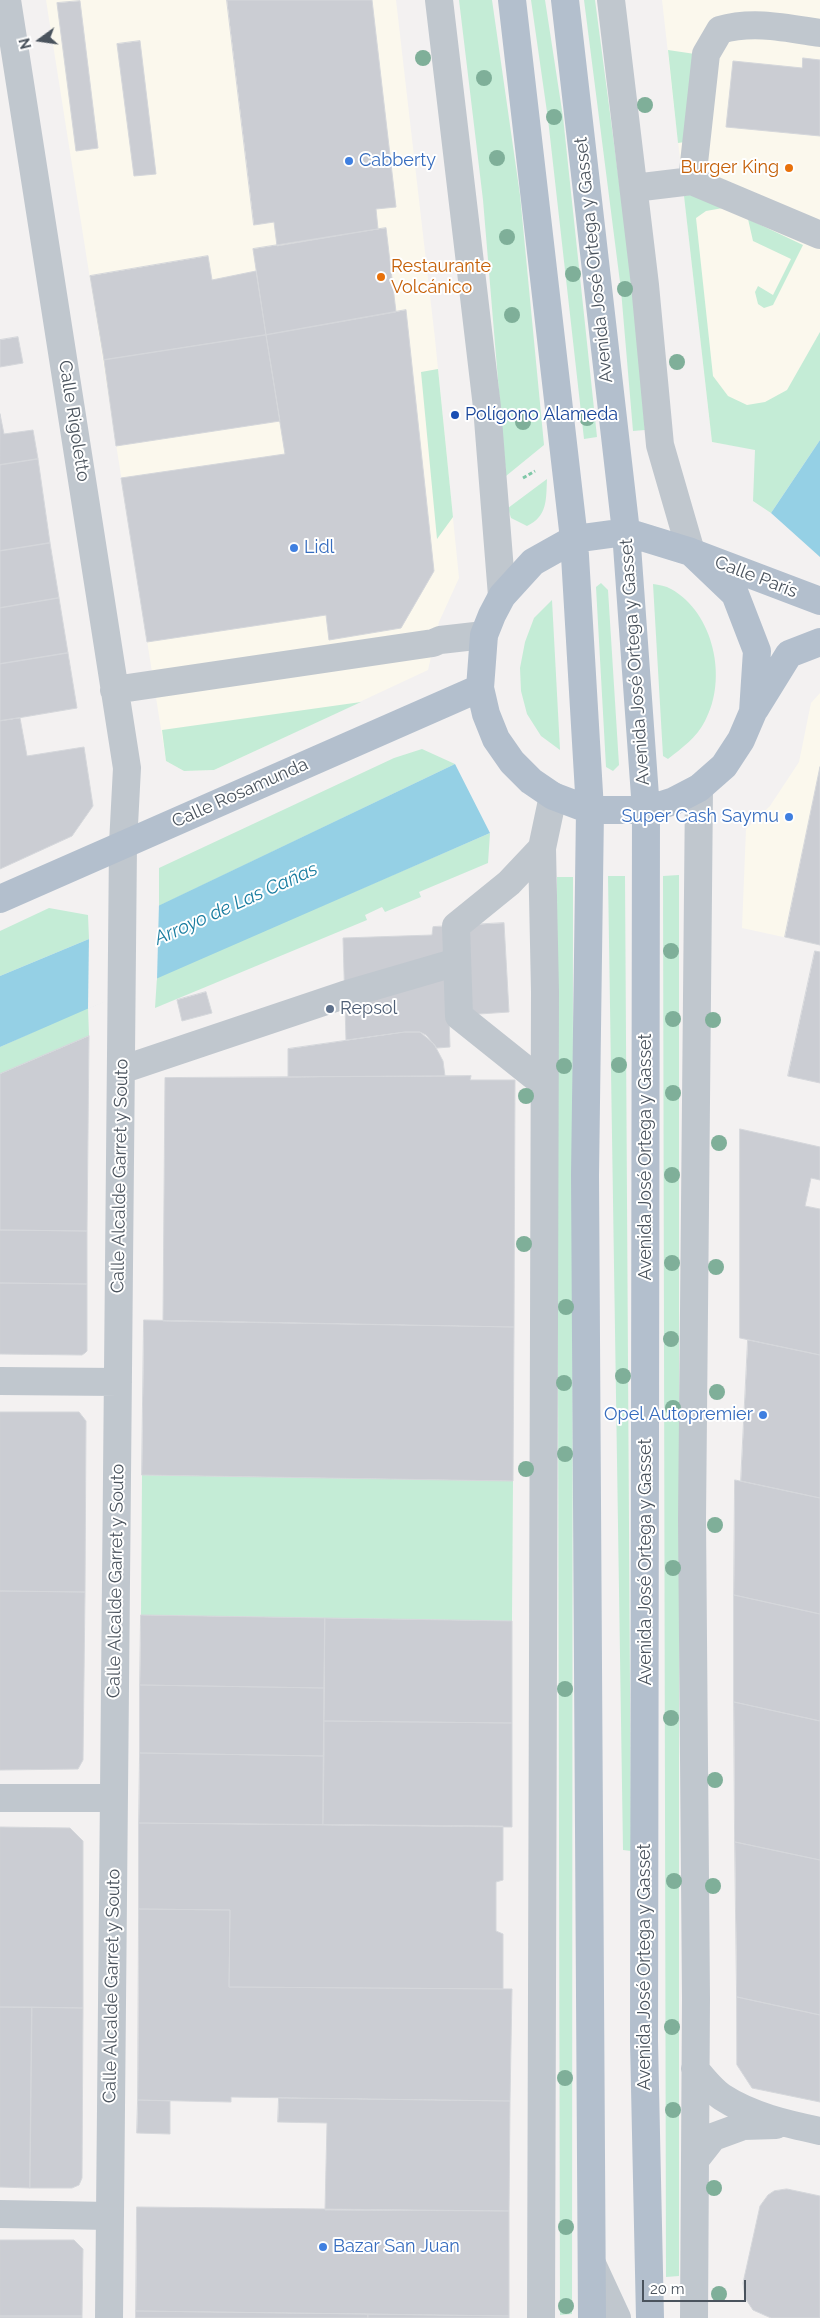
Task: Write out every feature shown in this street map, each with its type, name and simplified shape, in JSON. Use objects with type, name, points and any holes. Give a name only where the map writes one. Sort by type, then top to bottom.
[{"type":"main road","points":[[512,0],[574,540],[590,810],[585,1185],[592,2318]]},
{"type":"main road","name":"Avenida José Ortega y Gasset","points":[[565,0],[626,532],[646,810],[644,2042],[650,2318]]},
{"type":"main road","points":[[626,532],[574,540],[533,562],[502,596],[484,635],[480,688],[486,714],[496,739],[512,762],[531,781],[553,796],[590,810],[646,810],[674,802],[699,788],[724,766],[741,740],[753,712],[789,654],[820,642]]},
{"type":"main road","name":"Calle París","points":[[626,532],[691,552],[820,601]]},
{"type":"main road","points":[[691,552],[735,594],[757,651],[753,712]]},
{"type":"main road","name":"Calle Rosamunda","points":[[0,900],[123,844],[480,688]]},
{"type":"street","name":"Calle Rigoletto","points":[[7,0],[127,768],[123,844]]},
{"type":"street","points":[[439,0],[487,407],[502,596]]},
{"type":"street","points":[[611,0],[634,188],[660,445],[691,552]]},
{"type":"street","points":[[692,180],[706,54],[720,30],[737,25],[760,25],[820,33]]},
{"type":"street","points":[[760,25],[786,45],[820,49]]},
{"type":"street","points":[[634,188],[692,180],[815,229]]},
{"type":"street","points":[[114,690],[433,643],[440,640],[484,635]]},
{"type":"street","points":[[697,2314],[692,1519],[699,788]]},
{"type":"street","points":[[542,2318],[544,1084],[542,848],[553,796]]},
{"type":"street","name":"Calle Alcalde Garret y Souto","points":[[109,2318],[123,844]]},
{"type":"street","points":[[542,848],[509,883],[456,926],[459,1016],[544,1084]]},
{"type":"street","points":[[121,1070],[344,995],[457,962]]},
{"type":"street","points":[[0,1381],[118,1382]]},
{"type":"street","points":[[0,1798],[114,1798]]},
{"type":"street","points":[[695,2069],[721,2096],[746,2110],[820,2131]]},
{"type":"street","points":[[695,2160],[713,2137],[743,2126],[790,2124]]},
{"type":"street","points":[[0,2214],[110,2216]]},
{"type":"street","points":[[592,2264],[617,2318]]},
{"type":"shaded area","points":[[46,0],[396,0],[435,339],[459,578],[439,622],[428,670],[214,770],[184,771],[166,761]]},
{"type":"shaded area","points":[[662,0],[820,0],[820,332],[755,449],[712,442]]},
{"type":"shaded area","name":"Super Cash Saymu","points":[[820,693],[820,945],[742,928],[746,829],[770,806],[799,762],[811,703]]},
{"type":"green space","points":[[459,0],[492,0],[520,195],[544,445],[506,476],[483,200]]},
{"type":"green space","points":[[531,0],[545,0],[563,117],[597,437],[584,439],[548,119]]},
{"type":"green space","points":[[584,0],[595,0],[633,287],[645,430],[633,431],[621,290]]},
{"type":"green space","points":[[668,50],[695,54],[685,142],[678,143]]},
{"type":"green space","points":[[693,194],[723,208],[706,211],[696,218],[713,376],[728,396],[747,405],[765,402],[787,390],[820,332],[820,440],[771,513],[753,501],[755,450],[712,442],[684,196]]},
{"type":"green space","points":[[748,219],[803,245],[773,305],[764,308],[758,304],[755,292],[758,286],[773,295],[791,259],[753,241]]},
{"type":"green space","points":[[438,369],[453,517],[437,539],[421,372]]},
{"type":"green space","points":[[547,479],[544,506],[539,517],[527,526],[511,518],[508,508]]},
{"type":"green space","points":[[601,583],[608,590],[619,765],[613,771],[606,767],[596,587]]},
{"type":"green space","points":[[653,584],[671,589],[686,600],[698,614],[707,630],[713,648],[716,667],[712,704],[702,727],[668,759],[663,756]]},
{"type":"green space","points":[[552,600],[560,750],[541,736],[527,714],[521,691],[520,668],[525,642],[534,618]]},
{"type":"green space","points":[[361,702],[214,770],[184,771],[166,761],[162,730]]},
{"type":"green space","points":[[422,749],[455,764],[159,906],[159,868],[394,758]]},
{"type":"green space","points":[[490,833],[488,863],[419,892],[421,897],[385,912],[382,907],[365,915],[367,920],[155,1008],[157,977]]},
{"type":"green space","points":[[679,875],[679,2276],[666,2277],[663,876]]},
{"type":"green space","points":[[608,876],[625,876],[631,1851],[623,1850]]},
{"type":"green space","points":[[557,877],[573,877],[572,2314],[560,2315]]},
{"type":"green space","points":[[49,908],[88,915],[89,939],[0,976],[0,931]]},
{"type":"green space","points":[[88,1007],[89,1036],[0,1074],[0,1047]]},
{"type":"green space","points":[[142,1475],[513,1481],[512,1621],[141,1615]]},
{"type":"water","points":[[820,440],[820,557],[771,513]]},
{"type":"water","name":"Arroyo de Las Cañas","points":[[455,764],[490,833],[0,1047],[0,976],[89,939]]},
{"type":"pier","points":[[159,903],[157,980],[88,1009],[89,936]]},
{"type":"building","points":[[227,0],[372,0],[396,207],[376,209],[378,229],[277,246],[274,222],[254,225]]},
{"type":"building","points":[[80,1],[98,148],[76,151],[57,3]]},
{"type":"building","points":[[140,41],[156,174],[134,176],[117,44]]},
{"type":"building","points":[[803,58],[820,60],[820,136],[726,127],[733,61],[802,68]]},
{"type":"building","points":[[386,228],[396,312],[266,335],[253,249]]},
{"type":"building","points":[[208,256],[212,280],[256,271],[266,335],[104,360],[90,276]]},
{"type":"building","name":"Lidl","points":[[406,310],[434,571],[401,628],[329,640],[326,615],[147,642],[121,478],[285,454],[266,335]]},
{"type":"building","points":[[266,335],[280,421],[116,446],[104,360]]},
{"type":"building","points":[[18,337],[23,363],[0,367],[0,340]]},
{"type":"building","points":[[0,414],[4,434],[33,430],[38,459],[0,465]]},
{"type":"building","points":[[38,459],[50,543],[0,551],[0,465]]},
{"type":"building","points":[[50,543],[59,598],[0,608],[0,551]]},
{"type":"building","points":[[59,598],[68,653],[0,664],[0,608]]},
{"type":"building","points":[[68,653],[77,708],[0,721],[0,664]]},
{"type":"building","points":[[20,718],[27,756],[84,747],[93,806],[72,836],[0,869],[0,721]]},
{"type":"building","points":[[820,767],[820,945],[785,937]]},
{"type":"building","points":[[504,923],[509,1012],[449,1016],[450,1047],[437,1048],[426,1035],[420,1032],[405,1032],[346,1040],[343,938],[432,935],[433,927]]},
{"type":"building","points":[[815,951],[820,952],[820,1083],[788,1076]]},
{"type":"building","points":[[206,992],[212,1013],[182,1021],[177,1000]]},
{"type":"building","points":[[405,1032],[420,1032],[434,1044],[443,1061],[445,1076],[288,1077],[288,1049]]},
{"type":"building","points":[[89,1036],[87,1231],[0,1230],[0,1074]]},
{"type":"building","points":[[471,1076],[470,1080],[515,1080],[514,1327],[163,1321],[165,1078]]},
{"type":"building","points":[[740,1129],[820,1147],[820,1180],[811,1178],[805,1206],[820,1209],[820,1355],[740,1338]]},
{"type":"building","points":[[0,1230],[87,1231],[87,1284],[0,1283]]},
{"type":"building","points":[[0,1283],[87,1284],[87,1351],[82,1355],[0,1354]]},
{"type":"building","points":[[144,1320],[514,1327],[513,1481],[142,1475]]},
{"type":"building","points":[[748,1340],[820,1355],[820,1498],[741,1481]]},
{"type":"building","points":[[0,1412],[79,1412],[86,1421],[85,1592],[0,1591]]},
{"type":"building","points":[[735,1480],[820,1498],[820,1614],[734,1595]]},
{"type":"building","points":[[0,1591],[85,1592],[83,1760],[78,1769],[0,1770]]},
{"type":"building","points":[[734,1595],[820,1614],[820,1721],[734,1702]]},
{"type":"building","points":[[141,1615],[325,1618],[324,1688],[140,1685]]},
{"type":"building","points":[[325,1618],[512,1621],[512,1723],[324,1721]]},
{"type":"building","points":[[140,1685],[324,1688],[324,1756],[140,1753]]},
{"type":"building","points":[[734,1702],[820,1721],[820,1860],[735,1842]]},
{"type":"building","points":[[324,1721],[512,1723],[512,1827],[323,1825]]},
{"type":"building","points":[[140,1753],[324,1756],[323,1825],[139,1823]]},
{"type":"building","points":[[139,1823],[503,1826],[503,1880],[496,1882],[496,1931],[503,1934],[503,1989],[229,1987],[230,1910],[139,1909]]},
{"type":"building","points":[[0,1827],[70,1828],[83,1841],[83,2008],[0,2007]]},
{"type":"building","points":[[735,1842],[820,1860],[820,2015],[737,1997]]},
{"type":"building","points":[[139,1909],[230,1910],[229,1987],[512,1989],[510,2101],[231,2097],[231,2102],[138,2100]]},
{"type":"building","points":[[737,1997],[820,2015],[820,2102],[752,2088],[737,2065]]},
{"type":"building","points":[[0,2007],[32,2007],[30,2188],[0,2187]]},
{"type":"building","points":[[32,2007],[83,2008],[82,2178],[79,2185],[72,2188],[30,2188]]},
{"type":"building","points":[[279,2098],[510,2101],[509,2211],[325,2210],[327,2123],[278,2122]]},
{"type":"building","points":[[138,2100],[170,2101],[170,2134],[137,2133]]},
{"type":"building","points":[[787,2189],[820,2196],[820,2318],[771,2318],[753,2310],[745,2298],[743,2283],[760,2206],[768,2195],[774,2191]]},
{"type":"building","name":"Bazar San Juan","points":[[137,2207],[509,2211],[509,2316],[136,2311]]},
{"type":"building","points":[[0,2240],[74,2240],[83,2249],[82,2316],[0,2316]]},
{"type":"building","points":[[136,2311],[368,2314],[368,2318],[136,2318]]},
{"type":"building","points":[[368,2314],[509,2316],[509,2318],[368,2318]]},
{"type":"building","points":[[0,2316],[82,2316],[82,2318],[0,2318]]},
{"type":"place","name":"Cabberty","points":[[349,161]]},
{"type":"place","name":"Burger King","points":[[789,168]]},
{"type":"place","name":"Restaurante Volcánico","points":[[381,277]]},
{"type":"place","name":"Polígono Alameda","points":[[455,415]]},
{"type":"place","name":"Lidl","points":[[294,548]]},
{"type":"place","name":"Super Cash Saymu","points":[[789,817]]},
{"type":"place","name":"Repsol","points":[[330,1009]]},
{"type":"place","name":"Opel Autopremier","points":[[763,1415]]},
{"type":"place","name":"Bazar San Juan","points":[[323,2247]]}]
